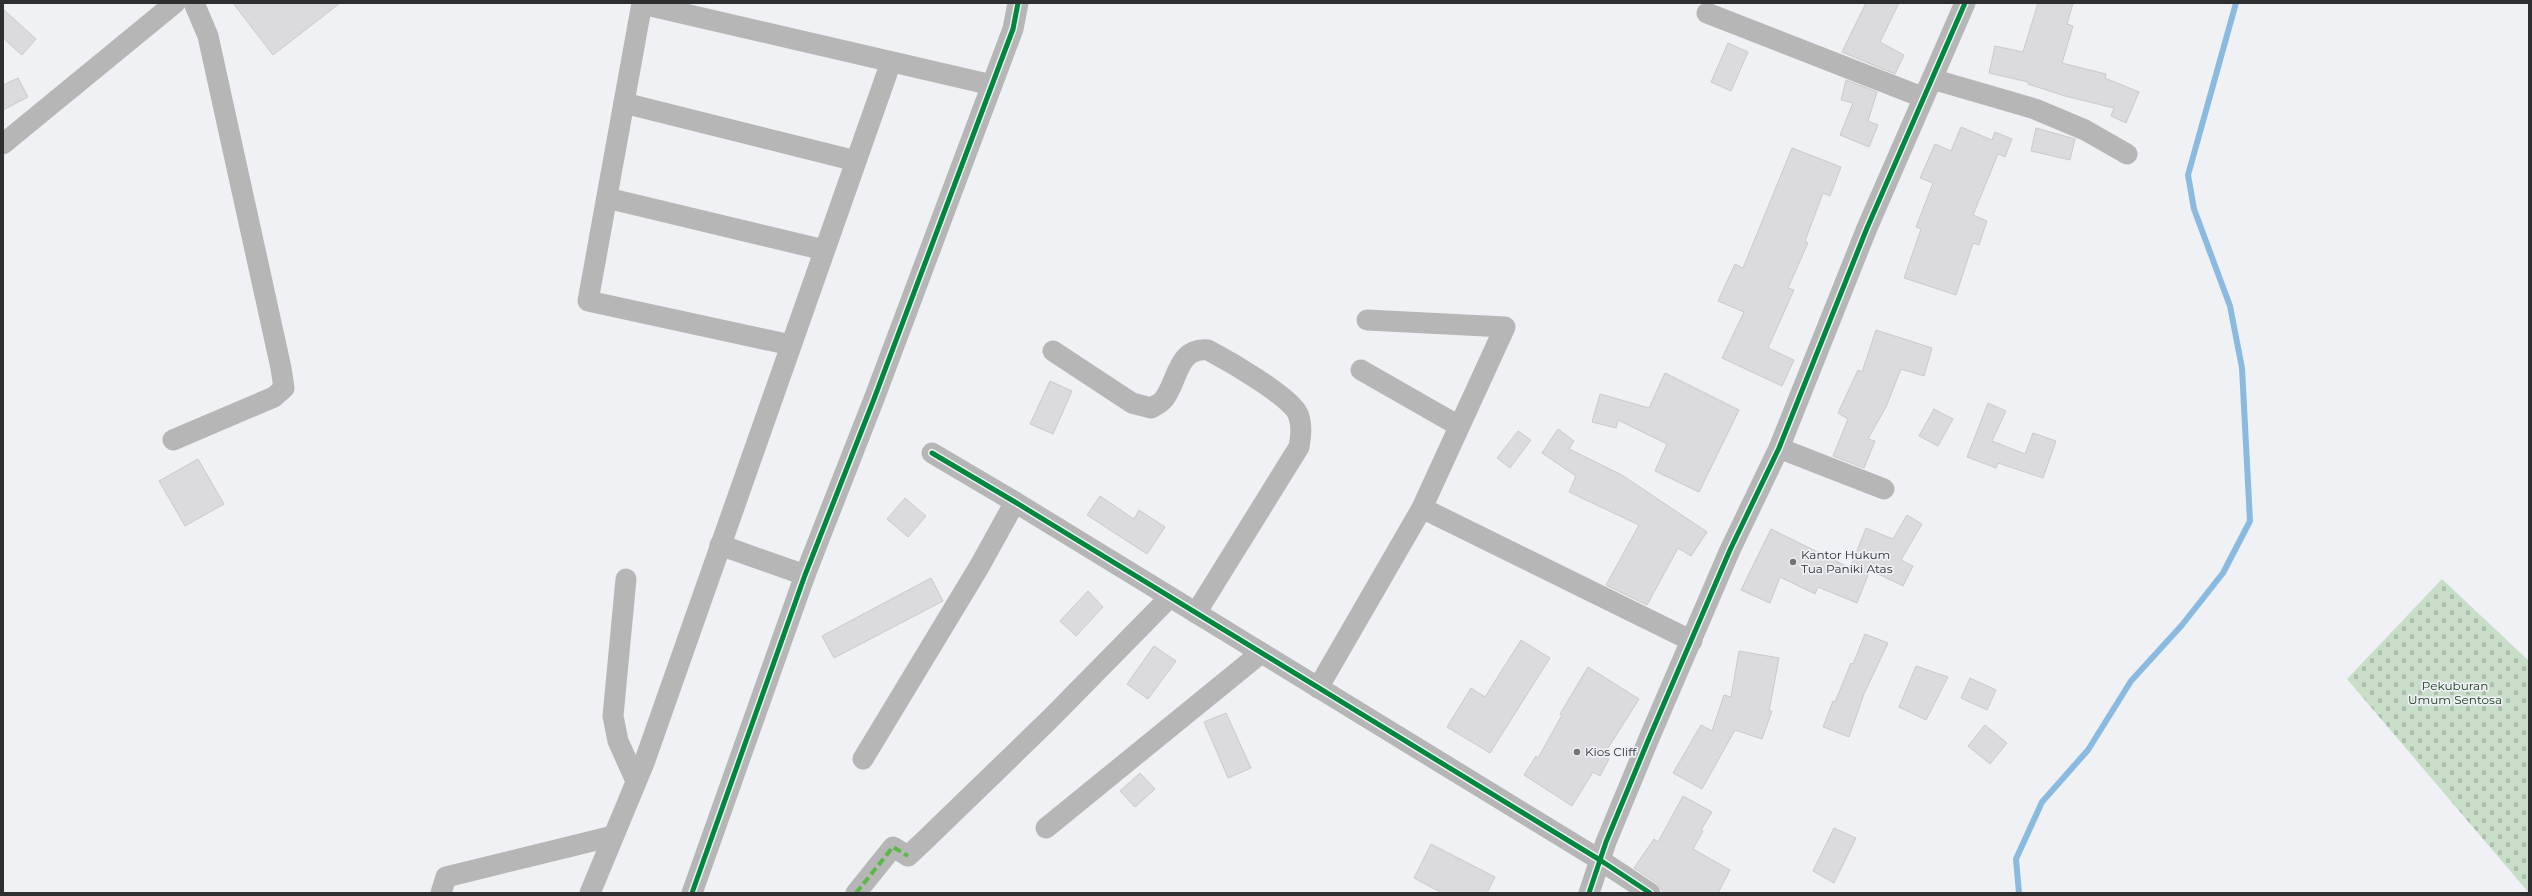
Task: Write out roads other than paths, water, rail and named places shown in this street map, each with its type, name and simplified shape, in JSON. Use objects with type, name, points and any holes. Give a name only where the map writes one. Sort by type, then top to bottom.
[{"type":"street","points":[[3,144],[175,3]]},
{"type":"street","points":[[173,440],[274,396],[284,388],[282,368],[208,36],[194,3]]},
{"type":"street","points":[[692,893],[804,575],[874,399],[1013,29],[1018,3]]},
{"type":"street","points":[[1590,893],[1600,860],[1650,736],[1730,550],[1779,448],[1927,88],[1965,3]]},
{"type":"street","points":[[790,345],[588,301],[642,4],[992,85]]},
{"type":"street","points":[[1708,13],[1927,88],[2035,110],[2084,130],[2127,154]]},
{"type":"street","points":[[590,893],[636,781],[891,62]]},
{"type":"street","points":[[624,103],[856,161]]},
{"type":"street","points":[[607,198],[824,250]]},
{"type":"street","points":[[1318,688],[1422,508],[1504,327],[1367,320]]},
{"type":"street","points":[[1053,350],[1132,403],[1151,408],[1164,400],[1182,362],[1189,353],[1200,349],[1208,350],[1270,388],[1297,413],[1300,426],[1299,447],[1196,613]]},
{"type":"street","points":[[1361,370],[1459,426]]},
{"type":"street","points":[[1779,448],[1884,489]]},
{"type":"street","points":[[932,454],[1015,502],[1600,860],[1650,893]]},
{"type":"street","points":[[863,759],[979,567],[1015,502]]},
{"type":"street","points":[[1422,508],[1692,641]]},
{"type":"street","points":[[720,545],[804,575]]},
{"type":"street","points":[[626,579],[613,716],[618,741],[636,781]]},
{"type":"street","points":[[856,893],[893,848],[908,856],[923,842],[1049,720],[1170,597]]},
{"type":"street","points":[[1046,828],[1261,653]]},
{"type":"street","points":[[441,893],[446,877],[613,836]]},
{"type":"waterway","points":[[2019,893],[2016,859],[2042,802],[2088,750],[2131,681],[2182,625],[2223,573],[2250,521],[2242,368],[2230,306],[2194,209],[2188,175],[2236,3]]},
{"type":"place","name":"Kantor Hukum Tua Paniki Atas","points":[[1793,562]]},
{"type":"place","name":"Kios Cliff","points":[[1577,752]]},
{"type":"park label","name":"Pekuburan Umum Sentosa","points":[[2455,693]]}]
